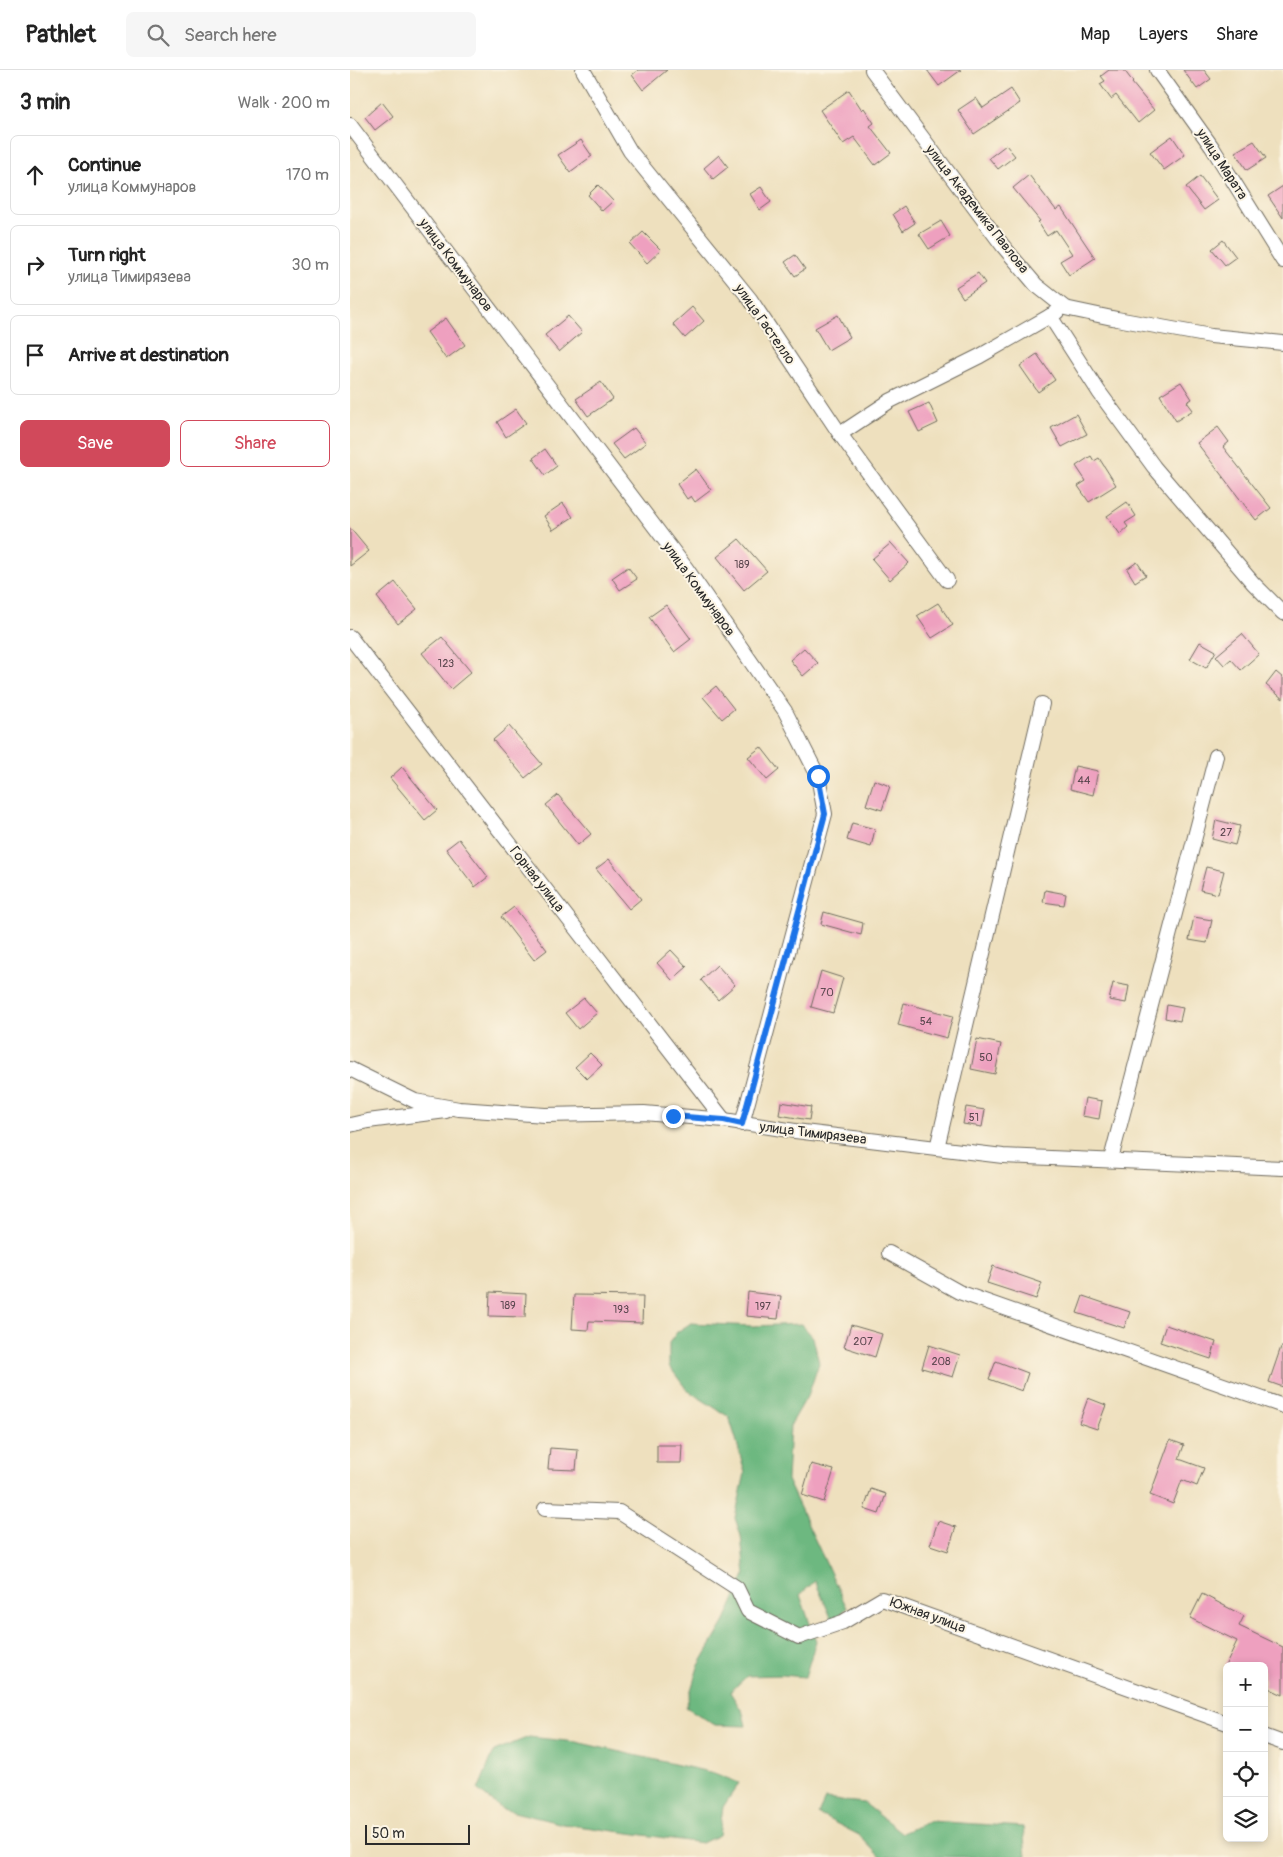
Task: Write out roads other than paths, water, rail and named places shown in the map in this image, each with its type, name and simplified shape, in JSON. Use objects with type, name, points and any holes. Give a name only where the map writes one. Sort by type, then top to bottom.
[{"type":"street","name":"улица Гастелло","points":[[583,70],[630,151],[750,299],[840,434],[948,580]]},
{"type":"street","name":"улица Академика Павлова","points":[[872,70],[1003,246],[1036,285],[1065,308],[1211,336],[1283,343]]},
{"type":"street","name":"улица Марата","points":[[1157,70],[1212,147],[1283,261]]},
{"type":"street","name":"улица Коммунаров","points":[[350,125],[686,568],[785,710],[818,776],[825,814],[742,1124]]},
{"type":"street","points":[[840,434],[890,401],[980,356],[1065,308]]},
{"type":"street","points":[[1050,316],[1100,392],[1154,467],[1253,584],[1283,613]]},
{"type":"street","name":"Горная улица","points":[[350,637],[724,1120]]},
{"type":"street","points":[[937,1148],[1042,704]]},
{"type":"street","points":[[1111,1159],[1216,756]]},
{"type":"street","name":"улица Тимирязева","points":[[350,1070],[415,1101],[459,1109],[545,1114],[644,1113],[724,1120],[742,1124],[1003,1156],[1111,1159],[1283,1168]]},
{"type":"street","points":[[350,1125],[459,1109]]},
{"type":"street","points":[[889,1253],[959,1292],[1283,1406]]},
{"type":"street","name":"Южная улица","points":[[545,1509],[619,1512],[737,1588],[748,1611],[799,1637],[843,1622],[882,1599],[1223,1722]]},
{"type":"street","points":[[1268,1737],[1283,1743]]}]
